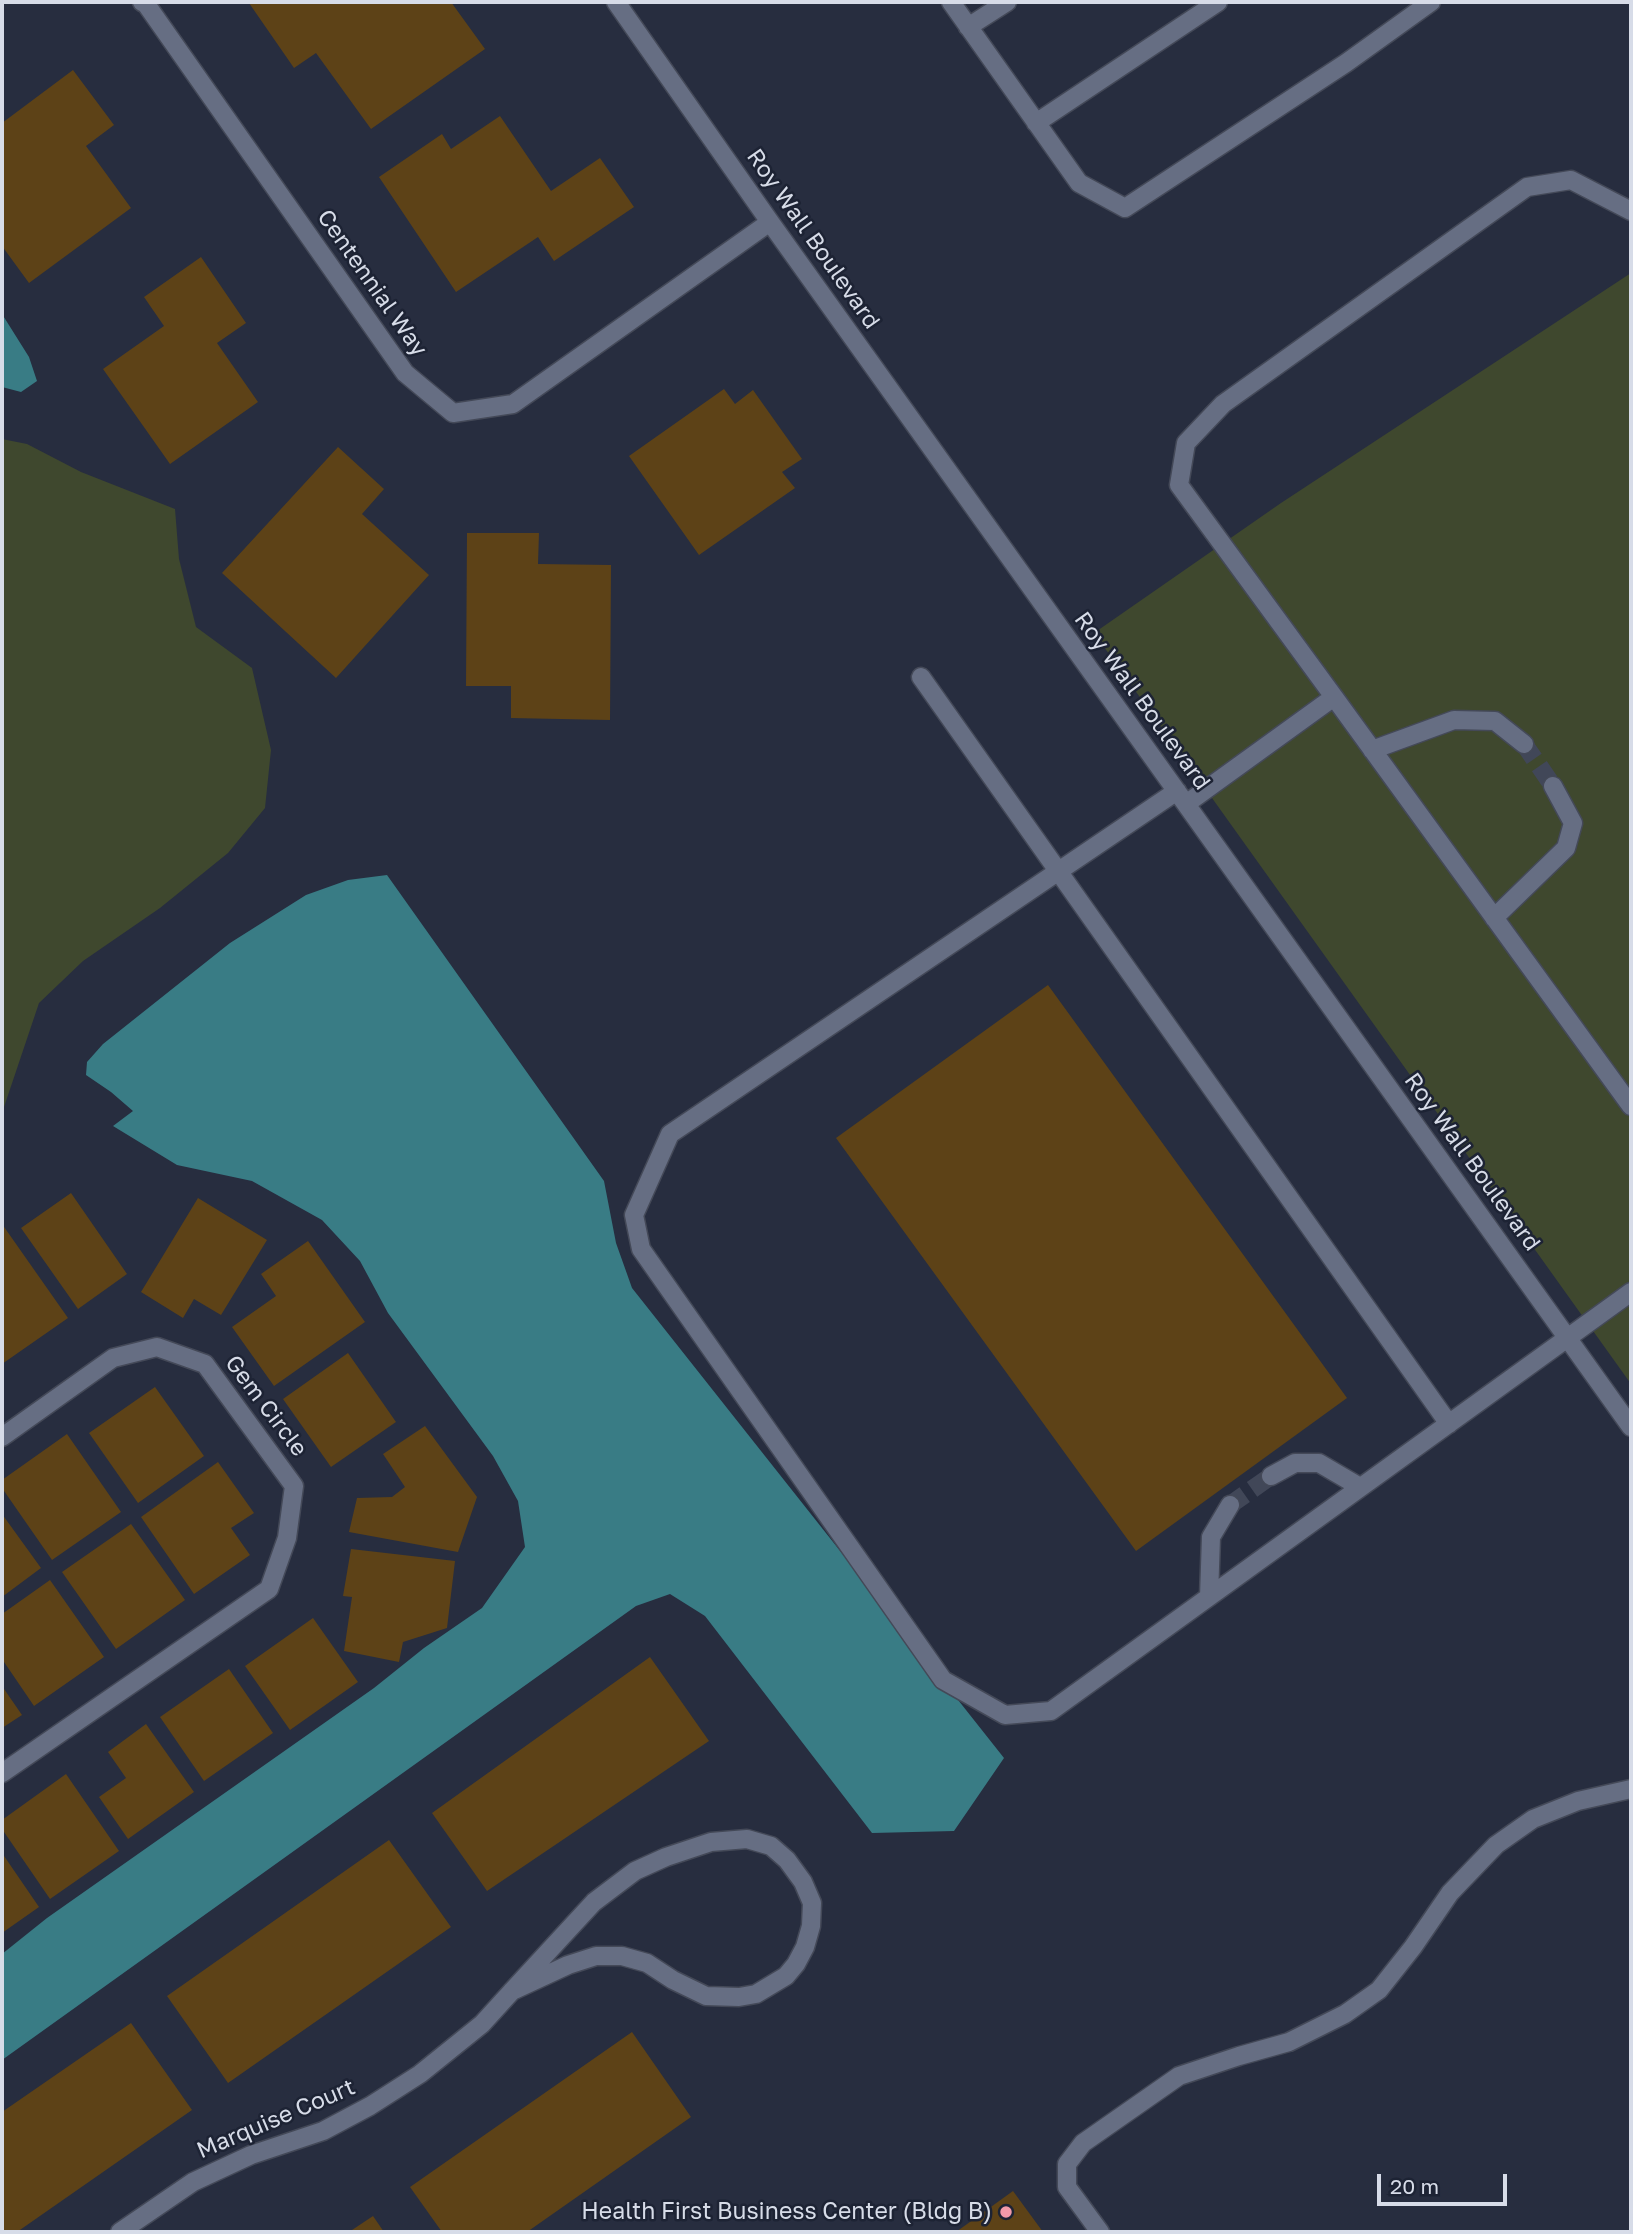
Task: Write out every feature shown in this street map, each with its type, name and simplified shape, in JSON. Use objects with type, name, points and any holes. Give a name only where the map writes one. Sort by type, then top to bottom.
[{"type":"street","name":"Centennial Way","points":[[142,2],[146,4],[405,373],[453,413],[513,404],[770,222]]},
{"type":"street","name":"Roy Wall Boulevard","points":[[616,2],[770,222],[1631,1427]]},
{"type":"street","points":[[951,2],[1079,183],[1125,208],[1346,63],[1431,2]]},
{"type":"street","points":[[968,27],[1007,2]]},
{"type":"street","points":[[1037,123],[1218,2]]},
{"type":"street","points":[[1631,211],[1571,180],[1527,187],[1223,404],[1186,443],[1180,485],[1631,1106]]},
{"type":"street","points":[[921,677],[1060,870],[1449,1424]]},
{"type":"street","points":[[1334,697],[1182,798],[1060,870],[670,1134],[634,1215],[641,1249],[943,1680],[1005,1715],[1051,1712],[1631,1292]]},
{"type":"street","points":[[1372,750],[1454,720],[1495,721],[1524,744]]},
{"type":"street","points":[[1494,918],[1566,848],[1573,823],[1553,786]]},
{"type":"street","name":"Gem Circle","points":[[2,1437],[113,1359],[157,1347],[205,1364],[294,1486],[287,1538],[269,1589],[2,1773]]},
{"type":"street","points":[[1271,1476],[1295,1463],[1319,1463],[1360,1488]]},
{"type":"street","points":[[1209,1597],[1211,1537],[1230,1505]]},
{"type":"street","points":[[1100,2232],[1067,2187],[1067,2164],[1083,2143],[1179,2076],[1289,2042],[1345,2014],[1379,1990],[1450,1893],[1496,1845],[1533,1819],[1578,1801],[1631,1789]]},
{"type":"street","name":"Marquise Court","points":[[120,2232],[192,2182],[251,2155],[323,2131],[370,2106],[430,2066],[482,2024],[512,1991],[594,1902],[635,1871],[711,1842],[747,1839],[771,1846],[787,1860],[803,1882],[812,1903],[811,1926],[805,1947],[796,1964],[786,1976],[756,1994],[739,1997],[706,1996],[673,1980],[647,1963],[622,1956],[596,1956],[568,1965],[512,1991]]},
{"type":"shaded area","points":[[1631,273],[1631,1384],[1094,633],[1281,503]]},
{"type":"shaded area","points":[[2,314],[29,357],[37,381],[21,392],[2,387]]},
{"type":"shaded area","points":[[2,439],[27,444],[81,472],[175,509],[179,559],[196,627],[252,668],[271,750],[265,808],[228,853],[160,908],[83,961],[39,1003],[2,1113]]},
{"type":"shaded area","points":[[387,875],[604,1181],[616,1243],[632,1288],[1004,1758],[954,1831],[872,1833],[705,1616],[670,1594],[636,1606],[2,2060],[2,1954],[47,1918],[374,1688],[424,1648],[482,1608],[525,1547],[518,1501],[493,1456],[388,1313],[360,1261],[322,1220],[252,1181],[177,1165],[113,1126],[133,1111],[86,1075],[87,1062],[103,1044],[230,943],[306,895],[348,880]]},
{"type":"building","points":[[250,2],[451,2],[485,49],[371,129],[316,53],[294,68]]},
{"type":"building","points":[[73,70],[114,125],[86,146],[131,208],[29,283],[2,246],[2,123]]},
{"type":"building","points":[[500,116],[551,191],[600,158],[634,207],[554,261],[538,237],[456,292],[379,177],[442,134],[451,149]]},
{"type":"building","points":[[201,257],[246,323],[217,343],[258,402],[170,464],[103,369],[164,326],[144,297]]},
{"type":"building","points":[[724,389],[735,404],[753,390],[802,459],[782,472],[795,488],[699,555],[629,456]]},
{"type":"building","points":[[338,447],[384,489],[362,514],[429,575],[336,678],[222,573]]},
{"type":"building","points":[[467,533],[539,533],[538,564],[611,565],[610,720],[511,718],[511,686],[466,686]]},
{"type":"building","points":[[1048,985],[1347,1398],[1136,1551],[836,1138]]},
{"type":"building","points":[[71,1193],[127,1274],[78,1309],[21,1228]]},
{"type":"building","points":[[198,1198],[267,1240],[221,1315],[194,1299],[183,1318],[141,1292]]},
{"type":"building","points":[[2,1224],[68,1318],[2,1364]]},
{"type":"building","points":[[308,1241],[365,1322],[274,1386],[232,1327],[276,1296],[261,1274]]},
{"type":"building","points":[[348,1353],[396,1422],[331,1467],[283,1399]]},
{"type":"building","points":[[155,1387],[204,1456],[138,1503],[89,1433]]},
{"type":"building","points":[[425,1426],[477,1497],[458,1552],[349,1532],[357,1498],[392,1497],[405,1487],[383,1454]]},
{"type":"building","points":[[67,1434],[121,1512],[52,1560],[2,1488],[2,1480]]},
{"type":"building","points":[[218,1462],[254,1513],[231,1528],[250,1555],[194,1594],[141,1517]]},
{"type":"building","points":[[2,1514],[41,1568],[2,1597]]},
{"type":"building","points":[[131,1524],[185,1600],[116,1649],[62,1572]]},
{"type":"building","points":[[351,1549],[455,1561],[447,1628],[403,1642],[399,1662],[344,1651],[352,1597],[343,1596]]},
{"type":"building","points":[[50,1580],[104,1657],[34,1706],[2,1659],[2,1614]]},
{"type":"building","points":[[313,1618],[358,1682],[290,1730],[245,1666]]},
{"type":"building","points":[[650,1657],[709,1741],[487,1891],[432,1813]]},
{"type":"building","points":[[229,1669],[273,1733],[204,1781],[160,1717]]},
{"type":"building","points":[[2,1686],[22,1715],[2,1728]]},
{"type":"building","points":[[146,1724],[194,1792],[128,1839],[99,1797],[126,1778],[108,1752]]},
{"type":"building","points":[[66,1774],[119,1851],[50,1899],[2,1829],[2,1820]]},
{"type":"building","points":[[389,1840],[451,1927],[228,2083],[167,1996]]},
{"type":"building","points":[[2,1853],[39,1907],[2,1933]]},
{"type":"building","points":[[131,2023],[192,2110],[17,2232],[2,2232],[2,2112]]},
{"type":"building","points":[[632,2032],[691,2117],[527,2232],[442,2232],[410,2187]]},
{"type":"building","name":"Health First Business Center (Bldg B)","points":[[1013,2191],[1043,2232],[956,2232]]},
{"type":"building","points":[[373,2216],[384,2232],[349,2232]]},
{"type":"tunnel","points":[[1524,744],[1553,786]]},
{"type":"tunnel","points":[[1230,1505],[1271,1476]]},
{"type":"place","name":"Health First Business Center (Bldg B)","points":[[1006,2212]]}]
